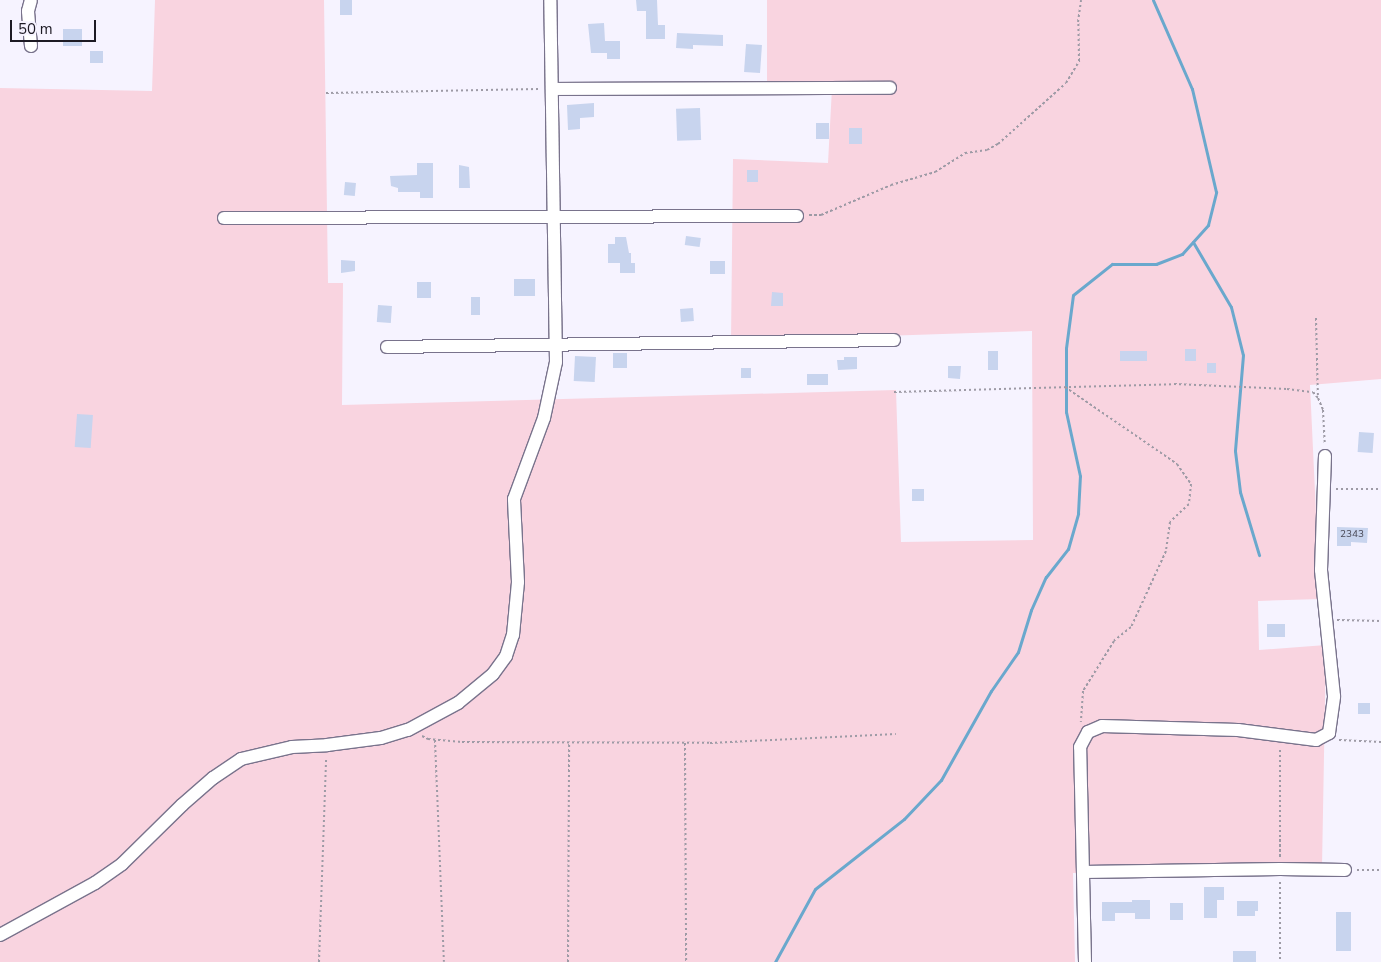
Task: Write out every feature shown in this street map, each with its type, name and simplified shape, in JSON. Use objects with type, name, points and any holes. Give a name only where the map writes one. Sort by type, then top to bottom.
[{"type":"street","points":[[30,46],[28,11],[31,0]]},
{"type":"street","points":[[0,935],[95,883],[122,864],[182,805],[213,778],[241,759],[292,746],[327,746],[381,738],[408,730],[458,703],[493,674],[506,656],[514,635],[518,582],[514,499],[544,418],[554,377],[557,345],[550,0]]},
{"type":"street","points":[[552,89],[890,88]]},
{"type":"street","points":[[224,218],[797,216]]},
{"type":"street","points":[[387,346],[894,340]]},
{"type":"street","points":[[1085,962],[1080,747],[1088,732],[1102,726],[1238,730],[1280,737],[1316,740],[1329,733],[1334,696],[1321,570],[1325,456]]},
{"type":"street","points":[[1084,872],[1345,870]]},
{"type":"path","points":[[797,216],[821,215],[891,185],[935,172],[966,153],[986,150],[998,144],[1066,83],[1078,62],[1078,22],[1081,0]]},
{"type":"path","points":[[326,92],[552,89]]},
{"type":"path","points":[[1316,318],[1318,398]]},
{"type":"path","points":[[894,392],[1174,384],[1287,388],[1313,392],[1318,398],[1323,410],[1325,456]]},
{"type":"path","points":[[1065,387],[1177,464],[1191,484],[1189,504],[1170,522],[1166,551],[1131,627],[1114,641],[1082,691],[1081,728]]},
{"type":"path","points":[[1324,489],[1381,489]]},
{"type":"path","points":[[1325,620],[1381,621]]},
{"type":"path","points":[[408,730],[435,739],[462,742],[569,743],[685,743],[896,734]]},
{"type":"path","points":[[1280,737],[1280,962]]},
{"type":"path","points":[[435,739],[444,962]]},
{"type":"path","points":[[1316,740],[1381,742]]},
{"type":"path","points":[[568,962],[569,743]]},
{"type":"path","points":[[685,743],[686,962]]},
{"type":"path","points":[[319,962],[327,746]]},
{"type":"path","points":[[1345,870],[1381,870]]},
{"type":"shaded area","points":[[155,0],[324,0],[328,283],[343,283],[342,405],[896,390],[901,542],[1033,540],[1032,331],[731,341],[733,159],[828,163],[832,88],[767,83],[767,0],[1381,0],[1381,379],[1310,385],[1320,599],[1258,601],[1259,650],[1326,645],[1322,867],[1073,873],[1075,962],[0,962],[0,88],[152,91]]},
{"type":"building","points":[[340,0],[352,0],[352,15],[340,15]]},
{"type":"building","points":[[636,0],[657,0],[658,25],[665,25],[665,39],[646,39],[646,11],[637,11]]},
{"type":"building","points":[[604,23],[605,41],[620,41],[620,59],[607,59],[607,53],[591,53],[588,24]]},
{"type":"building","points":[[63,29],[82,29],[82,46],[63,46]]},
{"type":"building","points":[[677,33],[723,35],[723,46],[693,45],[693,49],[676,48]]},
{"type":"building","points":[[746,44],[762,45],[760,73],[744,72]]},
{"type":"building","points":[[90,51],[103,51],[103,63],[90,63]]},
{"type":"building","points":[[594,103],[594,117],[580,118],[580,129],[568,130],[567,105]]},
{"type":"building","points":[[700,108],[701,140],[677,141],[676,109]]},
{"type":"building","points":[[816,123],[829,123],[829,139],[816,139]]},
{"type":"building","points":[[849,128],[862,128],[862,144],[849,144]]},
{"type":"building","points":[[417,163],[433,163],[433,198],[420,198],[420,192],[398,192],[398,188],[391,186],[390,176],[417,175]]},
{"type":"building","points":[[459,165],[469,167],[470,188],[459,188]]},
{"type":"building","points":[[747,170],[758,170],[758,182],[747,182]]},
{"type":"building","points":[[345,182],[356,183],[355,196],[344,195]]},
{"type":"building","points":[[686,236],[701,238],[700,247],[685,245]]},
{"type":"building","points":[[615,237],[626,237],[629,253],[631,253],[631,263],[635,263],[635,273],[620,273],[620,263],[608,263],[608,244],[615,244]]},
{"type":"building","points":[[341,260],[355,261],[355,271],[341,273]]},
{"type":"building","points":[[710,261],[725,261],[725,274],[710,274]]},
{"type":"building","points":[[514,279],[535,279],[535,296],[514,296]]},
{"type":"building","points":[[417,282],[431,282],[431,298],[417,298]]},
{"type":"building","points":[[772,292],[783,293],[783,306],[771,306]]},
{"type":"building","points":[[471,297],[480,297],[480,315],[471,315]]},
{"type":"building","points":[[378,305],[392,306],[391,323],[377,322]]},
{"type":"building","points":[[693,308],[694,321],[681,322],[680,309]]},
{"type":"building","points":[[1185,349],[1196,349],[1196,361],[1185,361]]},
{"type":"building","points":[[988,351],[998,351],[998,370],[988,370]]},
{"type":"building","points":[[1120,351],[1147,351],[1147,361],[1120,361]]},
{"type":"building","points":[[613,353],[627,353],[627,368],[613,368]]},
{"type":"building","points":[[575,356],[596,357],[595,382],[574,381]]},
{"type":"building","points":[[844,357],[857,357],[857,369],[838,370],[837,360],[844,360]]},
{"type":"building","points":[[1207,363],[1216,363],[1216,373],[1207,373]]},
{"type":"building","points":[[948,366],[961,366],[960,379],[948,378]]},
{"type":"building","points":[[741,368],[751,368],[751,378],[741,378]]},
{"type":"building","points":[[807,374],[828,374],[828,385],[807,385]]},
{"type":"building","points":[[77,414],[93,415],[91,448],[75,447]]},
{"type":"building","points":[[1359,432],[1374,433],[1373,453],[1358,452]]},
{"type":"building","points":[[912,489],[924,489],[924,501],[912,501]]},
{"type":"building","points":[[1337,527],[1368,528],[1367,543],[1351,542],[1351,546],[1337,546]]},
{"type":"building","points":[[1267,624],[1285,624],[1285,637],[1267,637]]},
{"type":"building","points":[[1358,703],[1370,703],[1370,714],[1358,714]]},
{"type":"building","points":[[1204,887],[1224,887],[1224,900],[1217,900],[1217,918],[1204,918]]},
{"type":"building","points":[[1132,900],[1150,900],[1150,919],[1135,919],[1135,913],[1115,913],[1115,921],[1102,921],[1102,902],[1132,902]]},
{"type":"building","points":[[1237,901],[1258,901],[1258,911],[1255,911],[1255,916],[1237,916]]},
{"type":"building","points":[[1170,903],[1183,903],[1183,920],[1170,920]]},
{"type":"building","points":[[1336,912],[1351,912],[1351,951],[1336,951]]},
{"type":"building","points":[[1233,951],[1256,951],[1256,962],[1233,962]]},
{"type":"waterway","points":[[775,962],[815,889],[904,819],[941,780],[991,691],[1018,652],[1031,610],[1046,577],[1068,549],[1078,513],[1080,476],[1066,412],[1066,348],[1073,295],[1112,264],[1156,264],[1182,254],[1208,225],[1216,192],[1192,89],[1153,0]]},
{"type":"waterway","points":[[1193,242],[1231,307],[1243,355],[1235,451],[1240,492],[1259,555]]}]
